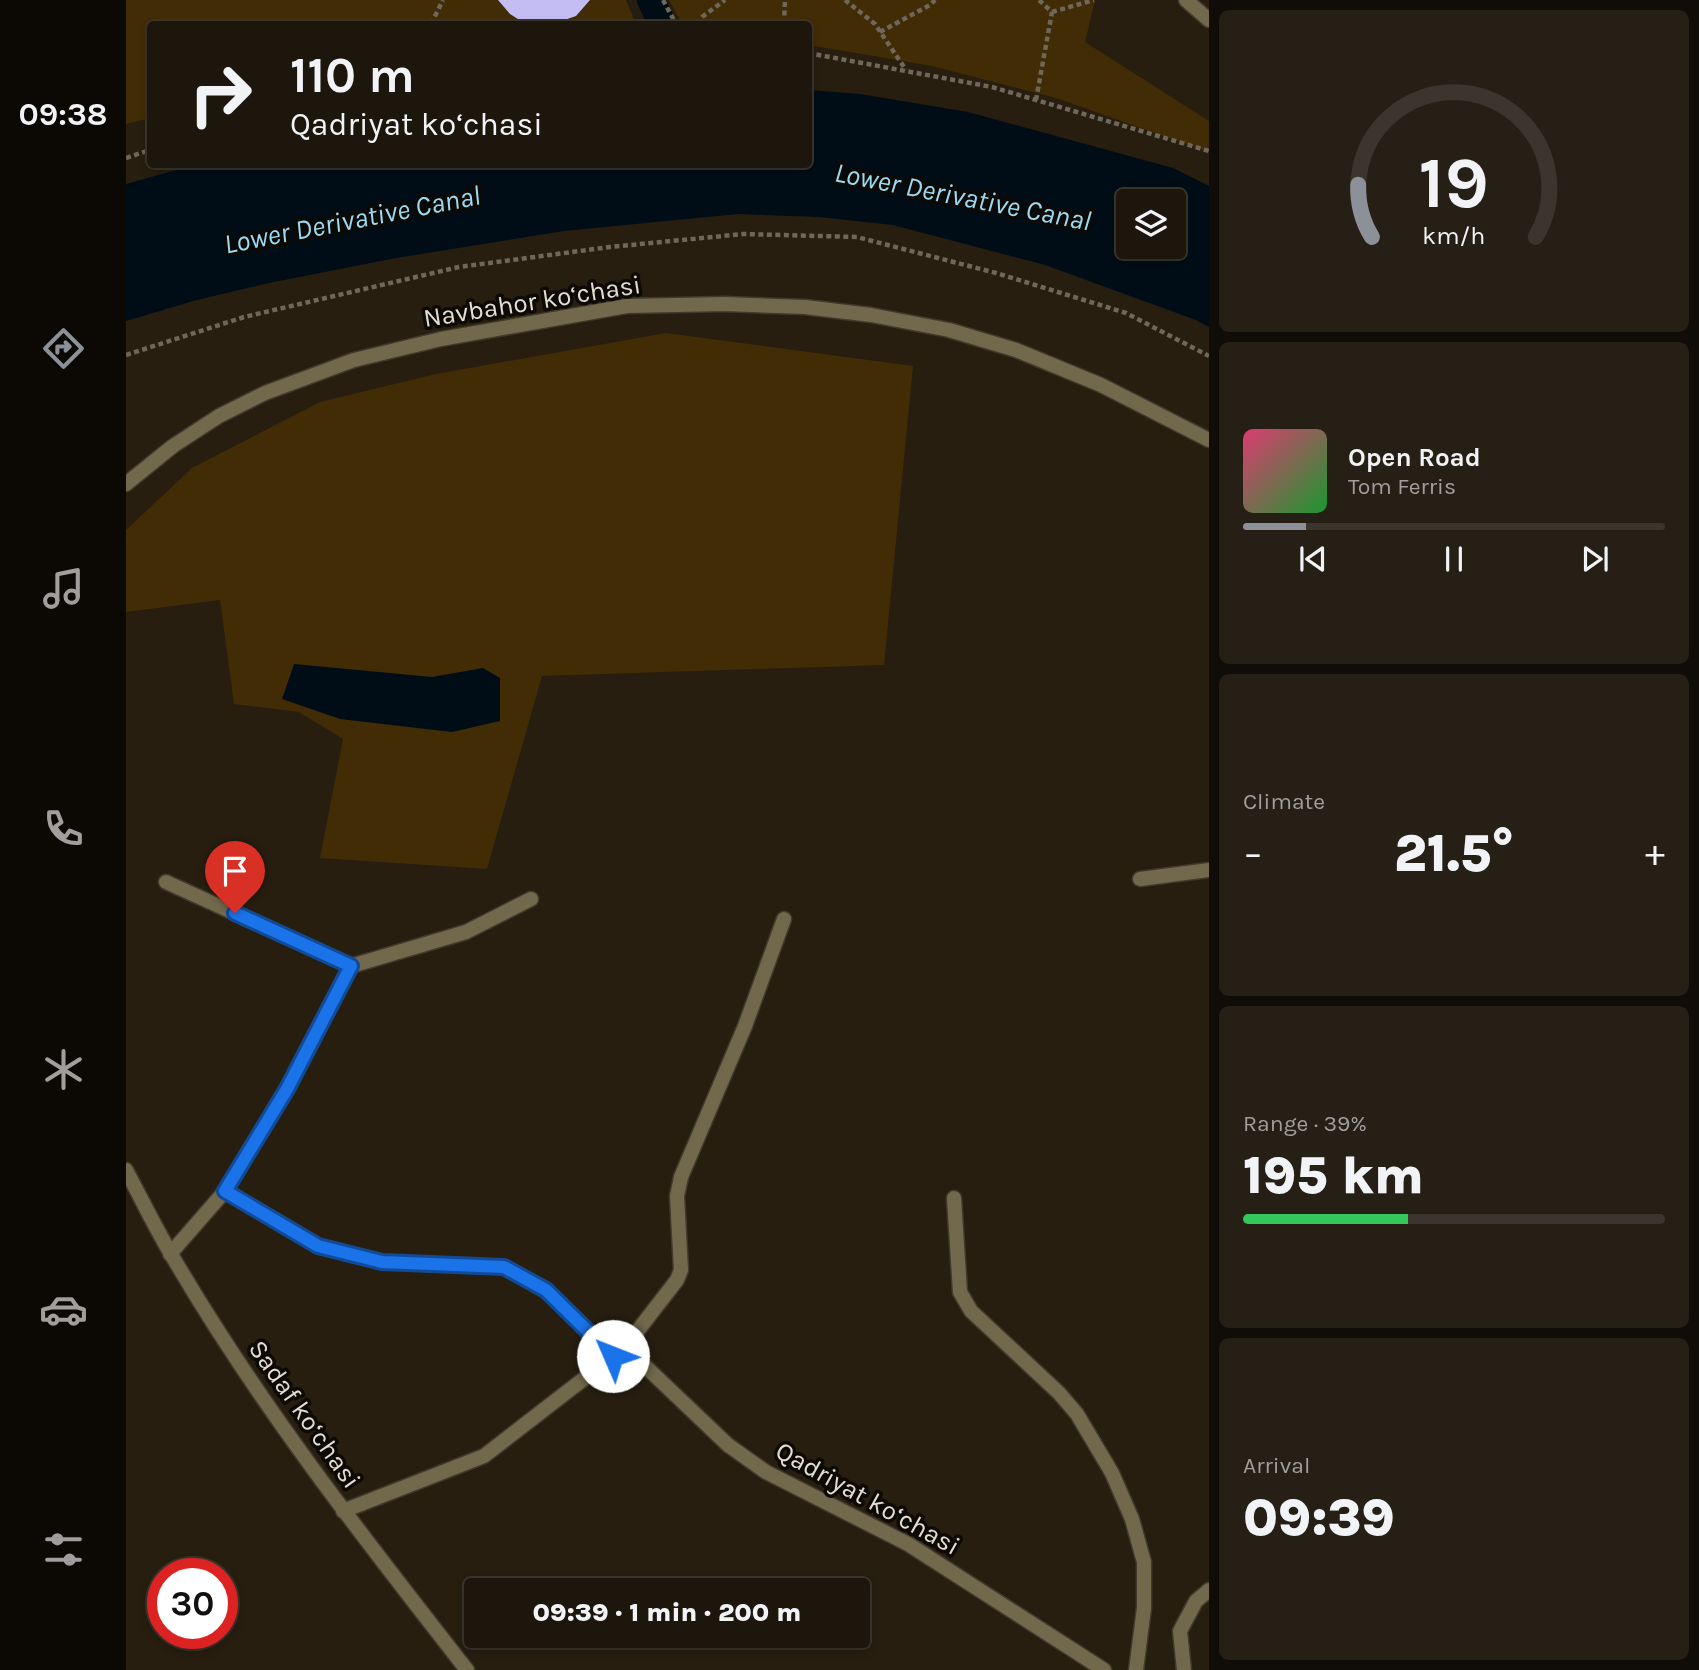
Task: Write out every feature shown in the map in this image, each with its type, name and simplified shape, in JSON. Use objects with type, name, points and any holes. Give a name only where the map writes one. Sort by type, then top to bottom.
[{"type":"street","points":[[1186,0],[1209,20]]},
{"type":"street","name":"Navbahor ko‘chasi","points":[[126,484],[173,446],[219,416],[265,393],[354,360],[441,339],[627,306],[725,304],[805,307],[871,315],[949,330],[1016,350],[1101,385],[1209,440]]},
{"type":"street","points":[[1140,879],[1209,870]]},
{"type":"street","points":[[166,881],[351,966],[466,932],[531,899]]},
{"type":"street","points":[[343,1511],[484,1456],[625,1347],[677,1280],[681,1270],[677,1196],[681,1177],[745,1026],[783,919]]},
{"type":"street","points":[[170,1254],[225,1191],[287,1089],[351,966]]},
{"type":"street","name":"Sadaf ko‘chasi","points":[[126,1170],[170,1254],[234,1355],[343,1511],[467,1670]]},
{"type":"street","points":[[225,1191],[318,1246],[382,1262],[504,1267],[546,1290],[613,1356]]},
{"type":"street","points":[[954,1198],[960,1292],[971,1311],[1059,1393],[1077,1414],[1112,1473],[1132,1519],[1144,1562],[1144,1608],[1136,1670]]},
{"type":"street","name":"Qadriyat ko‘chasi","points":[[625,1347],[729,1445],[766,1472],[908,1544],[1104,1670]]},
{"type":"street","points":[[1184,1670],[1180,1632],[1196,1601],[1209,1590]]},
{"type":"path","points":[[432,21],[443,0]]},
{"type":"path","points":[[663,0],[674,21]]},
{"type":"path","points":[[699,21],[725,0]]},
{"type":"path","points":[[784,21],[785,0]]},
{"type":"path","points":[[845,0],[875,24],[906,71]]},
{"type":"path","points":[[880,32],[935,0]]},
{"type":"path","points":[[1038,0],[1052,12]]},
{"type":"path","points":[[1052,12],[1094,0]]},
{"type":"path","points":[[1036,100],[1052,12]]},
{"type":"path","points":[[812,54],[992,87],[1209,151]]},
{"type":"path","points":[[126,158],[147,151]]},
{"type":"path","points":[[126,355],[244,317],[459,267],[610,247],[743,234],[857,237],[984,270],[1126,313],[1209,356]]},
{"type":"shaded area","points":[[126,0],[626,0],[635,21],[147,21],[147,119],[126,124]]},
{"type":"shaded area","points":[[669,0],[1095,0],[1085,42],[1209,121],[1209,152],[1056,98],[932,66],[812,46],[812,21],[680,21]]},
{"type":"shaded area","points":[[666,333],[913,366],[884,665],[542,676],[487,869],[320,858],[343,739],[299,712],[234,704],[220,600],[126,612],[126,530],[192,468],[320,402],[436,374]]},
{"type":"water","name":"Lower Derivative Canal","points":[[812,90],[860,94],[968,112],[1173,168],[1209,186],[1209,327],[1045,265],[893,225],[819,217],[738,214],[564,231],[396,258],[269,283],[126,321],[126,184],[184,168],[812,168]]},
{"type":"water","points":[[294,664],[432,677],[483,668],[500,678],[500,721],[452,732],[340,719],[282,699]]},
{"type":"building","points":[[498,0],[590,0],[576,16],[562,21],[521,21],[510,14]]},
{"type":"waterway","points":[[651,0],[661,21]]},
{"type":"route","points":[[235,913],[351,966],[287,1089],[225,1191],[318,1246],[382,1262],[504,1267],[546,1290],[613,1356]]}]
